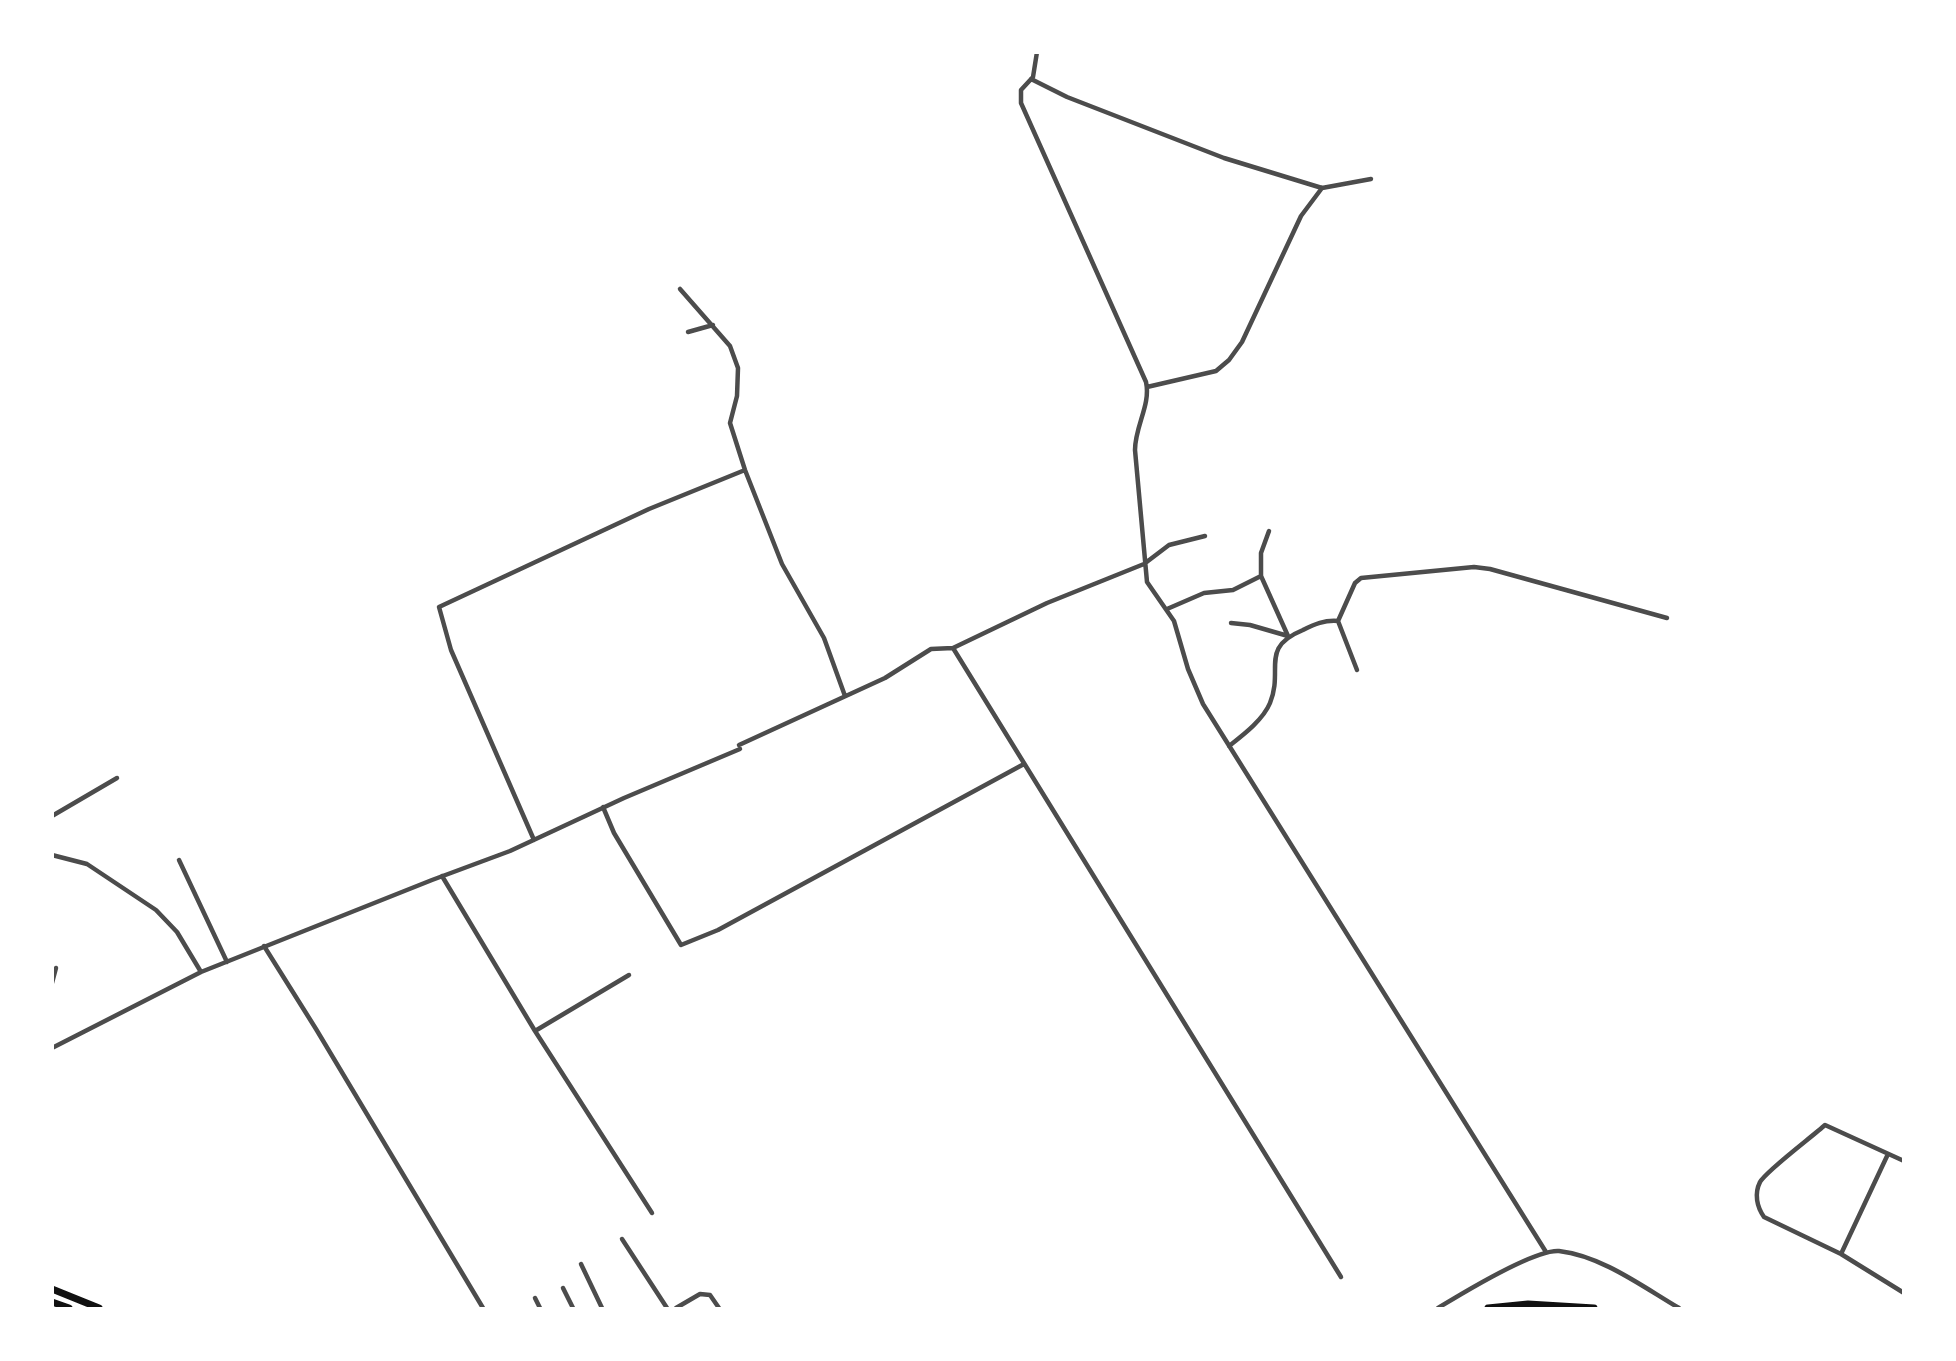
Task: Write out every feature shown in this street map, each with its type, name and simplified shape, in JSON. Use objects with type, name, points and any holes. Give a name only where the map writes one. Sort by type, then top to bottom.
[{"type":"highway","points":[[52,1289],[99,1308]]},
{"type":"highway","points":[[52,1302],[69,1308]]},
{"type":"highway","points":[[1488,1308],[1528,1304],[1594,1308]]},
{"type":"street","points":[[1037,52],[1031,79],[1021,90],[1021,103],[1147,387],[1147,402],[1135,441],[1144,564],[1150,590],[1167,609],[1174,621],[1197,693],[1546,1252]]},
{"type":"street","points":[[1031,79],[1067,97],[1224,158],[1322,188],[1371,179]]},
{"type":"street","points":[[1147,387],[1216,371],[1229,360],[1242,342],[1301,216],[1322,188]]},
{"type":"street","points":[[680,289],[730,346],[738,368],[737,396],[730,423],[745,470],[782,564],[824,638],[845,696]]},
{"type":"street","points":[[688,332],[713,325]]},
{"type":"street","points":[[534,840],[451,650],[439,607],[648,509],[745,470]]},
{"type":"street","points":[[1269,531],[1261,553],[1261,576],[1288,636]]},
{"type":"street","points":[[52,1048],[201,972],[534,840],[740,747],[885,678],[932,649],[953,648],[1047,603],[1144,564],[1169,545],[1204,536]]},
{"type":"street","points":[[1357,670],[1338,621],[1355,583],[1361,578],[1474,567],[1503,572],[1667,618]]},
{"type":"street","points":[[1167,609],[1204,593],[1233,590],[1261,576]]},
{"type":"street","points":[[1229,746],[1247,731],[1270,703],[1279,644],[1288,636],[1324,620],[1338,621]]},
{"type":"street","points":[[1231,623],[1250,625],[1288,636]]},
{"type":"street","points":[[953,648],[1341,1277]]},
{"type":"street","points":[[603,807],[614,832],[681,945],[718,930],[1024,764]]},
{"type":"street","points":[[52,816],[117,778]]},
{"type":"street","points":[[52,855],[87,864],[156,910],[177,932],[201,972]]},
{"type":"street","points":[[179,860],[227,962]]},
{"type":"street","points":[[442,876],[535,1031],[652,1213]]},
{"type":"street","points":[[264,947],[316,1029],[483,1308]]},
{"type":"street","points":[[52,983],[56,968]]},
{"type":"street","points":[[535,1031],[629,975]]},
{"type":"street","points":[[1904,1161],[1825,1125],[1761,1181],[1757,1197],[1758,1207],[1764,1217],[1841,1254],[1904,1293]]},
{"type":"street","points":[[1841,1254],[1888,1154]]},
{"type":"street","points":[[622,1239],[667,1308]]},
{"type":"street","points":[[1438,1308],[1470,1289],[1546,1252],[1559,1251],[1591,1260],[1679,1308]]},
{"type":"street","points":[[581,1264],[602,1308]]},
{"type":"street","points":[[563,1288],[573,1308]]},
{"type":"street","points":[[676,1308],[700,1294],[710,1295],[719,1308]]},
{"type":"street","points":[[535,1298],[540,1308]]}]
